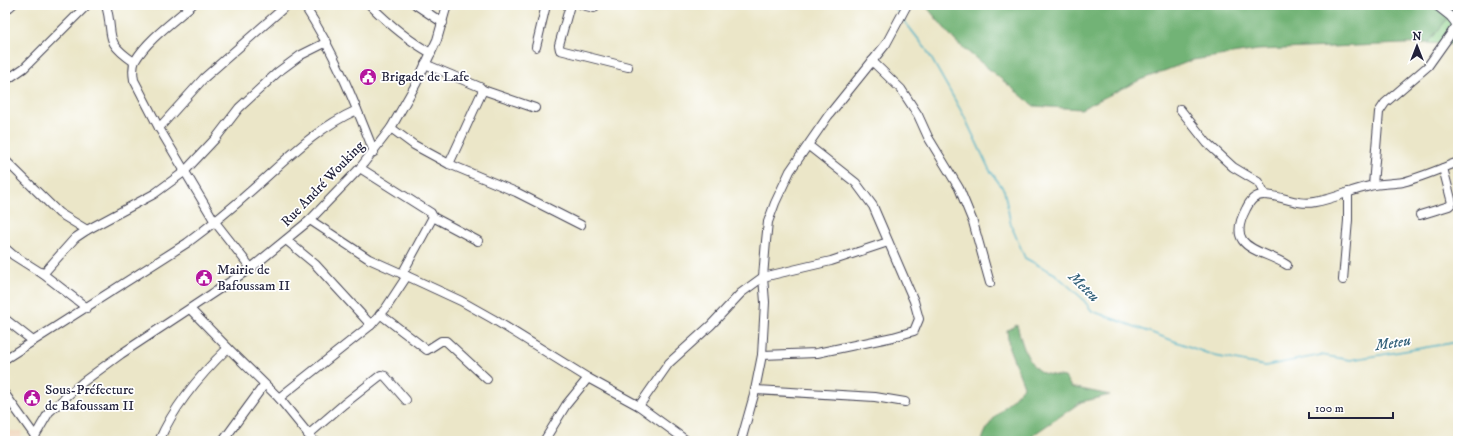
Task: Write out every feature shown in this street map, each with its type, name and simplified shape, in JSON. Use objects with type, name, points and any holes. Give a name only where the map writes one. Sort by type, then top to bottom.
[{"type":"street","points":[[5,11],[12,5]]},
{"type":"street","points":[[5,81],[24,68],[87,5]]},
{"type":"street","points":[[106,5],[111,40],[124,55],[134,62]]},
{"type":"street","points":[[192,5],[160,33],[134,62],[132,72],[134,80],[184,172],[215,222],[251,268]]},
{"type":"street","points":[[159,128],[204,78],[287,5]]},
{"type":"street","points":[[304,5],[327,42],[374,152]]},
{"type":"street","points":[[370,5],[395,30],[430,53]]},
{"type":"street","points":[[416,5],[443,23]]},
{"type":"street","name":"Rue André Wouking","points":[[35,439],[49,412],[82,382],[121,354],[251,268],[310,220],[360,168],[374,152],[391,128],[425,64],[443,23],[447,5]]},
{"type":"street","points":[[536,47],[546,5]]},
{"type":"street","points":[[570,5],[560,50],[628,67]]},
{"type":"street","points":[[582,5],[594,8]]},
{"type":"street","points":[[741,441],[755,390],[762,355],[765,302],[763,277],[768,222],[775,203],[790,171],[809,146],[828,116],[886,44],[906,5]]},
{"type":"street","points":[[1436,5],[1457,24]]},
{"type":"street","points":[[1373,185],[1378,112],[1385,103],[1428,66],[1457,24],[1458,12]]},
{"type":"street","points":[[44,274],[75,238],[154,194],[184,172],[216,138],[239,108],[278,72],[300,55],[327,42]]},
{"type":"street","points":[[872,61],[901,89],[918,115],[928,137],[959,188],[972,222],[990,283]]},
{"type":"street","points":[[425,64],[480,87],[483,90],[535,108]]},
{"type":"street","points":[[449,164],[483,90]]},
{"type":"street","points":[[1180,109],[1207,143],[1233,166],[1258,182],[1265,195]]},
{"type":"street","points":[[5,359],[187,243],[215,222],[302,144],[348,114],[357,110]]},
{"type":"street","points":[[391,128],[414,145],[449,164],[516,192],[581,225]]},
{"type":"street","points":[[762,355],[817,353],[893,337],[914,330],[919,319],[916,307],[873,206],[856,183],[809,146]]},
{"type":"street","points":[[5,160],[59,213],[87,230]]},
{"type":"street","points":[[1287,265],[1275,257],[1261,254],[1247,246],[1240,237],[1239,227],[1251,200],[1256,196],[1265,195],[1288,201],[1309,204],[1373,185],[1404,181],[1458,162]]},
{"type":"street","points":[[360,168],[431,213],[434,217],[478,241]]},
{"type":"street","points":[[1420,215],[1449,206],[1452,203],[1443,168]]},
{"type":"street","points":[[1343,280],[1348,220],[1348,192]]},
{"type":"street","points":[[279,398],[371,325],[380,314],[405,275],[434,217]]},
{"type":"street","points":[[310,220],[370,259],[461,301],[493,319],[588,378],[639,406],[687,441]]},
{"type":"street","points":[[286,240],[315,264],[371,325]]},
{"type":"street","points":[[639,406],[669,363],[711,325],[741,294],[763,277],[831,261],[888,242]]},
{"type":"street","points":[[5,248],[13,255],[44,274],[87,308]]},
{"type":"street","points":[[190,309],[264,385],[279,398],[311,438],[344,404],[381,375],[385,376],[406,400]]},
{"type":"street","points":[[380,314],[427,350],[440,340],[446,341],[488,379]]},
{"type":"street","points":[[5,319],[33,340]]},
{"type":"street","points":[[159,441],[184,399],[205,370],[228,348]]},
{"type":"street","points":[[544,441],[566,405],[588,378]]},
{"type":"street","points":[[223,441],[264,385]]},
{"type":"street","points":[[755,390],[875,397],[905,402]]},
{"type":"street","points":[[5,394],[35,439]]},
{"type":"shaded area","points":[[5,431],[21,431],[22,441],[5,441]]},
{"type":"green space","points":[[925,5],[1458,5],[1428,43],[1258,50],[1193,60],[1140,80],[1081,109],[1034,106],[956,42]]},
{"type":"green space","points":[[1458,5],[1458,45],[1428,43]]},
{"type":"green space","points":[[1017,325],[1020,338],[1029,359],[1037,370],[1051,375],[1065,377],[1071,387],[1110,395],[1081,402],[1033,435],[1031,441],[982,441],[994,418],[1024,386],[1009,348],[1007,330]]},
{"type":"waterway","name":"Meteu","points":[[892,5],[899,13]]},
{"type":"waterway","name":"Meteu","points":[[902,18],[926,49],[964,116],[989,169],[1004,190],[1011,225],[1025,258],[1055,274],[1082,298],[1092,311],[1215,356],[1265,366],[1321,355],[1350,360],[1458,342]]},
{"type":"place","name":"Brigade de Lafe","points":[[368,77]]},
{"type":"place","name":"Mairie de Bafoussam II","points":[[204,278]]},
{"type":"place","name":"Sous-Préfecture de Bafoussam II","points":[[32,398]]}]
